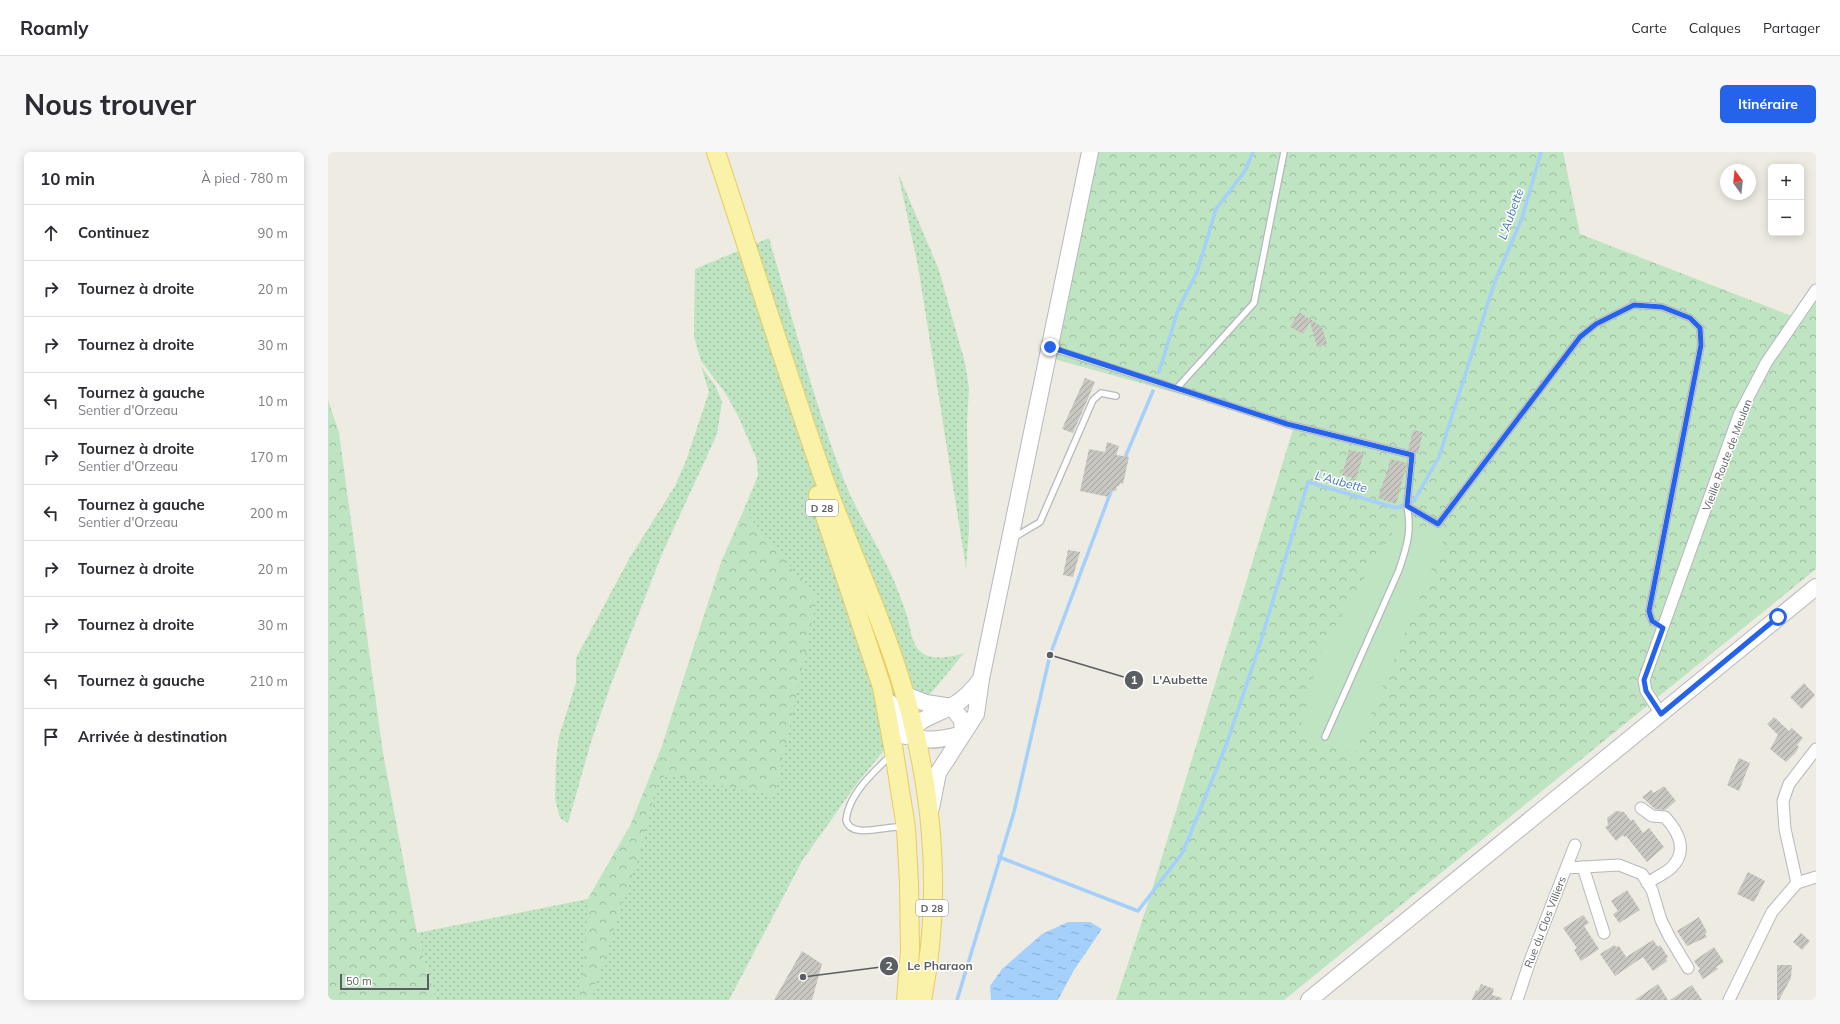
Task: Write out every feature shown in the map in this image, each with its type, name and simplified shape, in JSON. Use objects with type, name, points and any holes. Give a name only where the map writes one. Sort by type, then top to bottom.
[{"type":"main road","name":"D 28","points":[[705,152],[882,687],[906,828],[910,912],[910,952],[906,1000]]},
{"type":"main road","name":"D 28","points":[[716,152],[821,470],[898,670],[905,695],[927,788],[933,864],[932,910],[922,1000]]},
{"type":"street","points":[[930,815],[936,777],[976,714],[981,679],[1009,540],[1090,152]]},
{"type":"street","name":"Vieille Route de Meulan","points":[[1661,714],[1646,691],[1644,680],[1739,415],[1766,363],[1816,290]]},
{"type":"street","points":[[1309,1000],[1816,586]]},
{"type":"street","points":[[894,752],[930,716],[952,706],[969,695],[981,679]]},
{"type":"street","points":[[882,687],[886,692],[893,715],[899,725],[928,741],[940,740],[963,734]]},
{"type":"street","points":[[905,695],[926,703],[952,706],[962,720],[963,734]]},
{"type":"street","points":[[1797,883],[1785,829],[1783,801],[1789,784],[1816,749]]},
{"type":"street","points":[[1640,808],[1652,816],[1665,817],[1675,828],[1680,839],[1679,856],[1671,868],[1648,883]]},
{"type":"street","name":"Rue du Clos Villiers","points":[[1517,1000],[1531,958],[1575,845]]},
{"type":"street","points":[[1566,868],[1619,865],[1642,874],[1652,890],[1664,926],[1688,968]]},
{"type":"street","points":[[1583,867],[1604,933]]},
{"type":"street","points":[[1729,1000],[1772,912],[1797,883],[1816,877]]},
{"type":"lane","points":[[1177,388],[1254,303],[1284,152]]},
{"type":"lane","points":[[1407,505],[1438,524],[1580,337],[1596,324],[1634,305],[1662,307],[1690,318],[1700,328],[1701,345],[1649,611],[1652,621],[1663,628]]},
{"type":"lane","points":[[1050,347],[1287,424],[1412,455],[1407,505],[1410,524],[1406,548],[1399,570],[1325,737]]},
{"type":"lane","points":[[1009,540],[1040,522],[1093,400],[1101,393],[1116,396]]},
{"type":"lane","points":[[894,752],[864,783],[850,804],[846,820],[847,824],[854,830],[864,831],[894,827],[906,828]]},
{"type":"green space","points":[[1093,152],[1563,152],[1580,234],[1789,315],[1802,322],[1816,300],[1816,569],[1284,1000],[1116,1000],[1147,906],[1294,426],[1047,357]]},
{"type":"green space","points":[[898,173],[939,270],[965,363],[969,388],[967,423],[969,530],[966,568],[918,266]]},
{"type":"green space","points":[[769,238],[803,357],[831,446],[853,502],[892,576],[906,613],[915,644],[921,652],[930,657],[948,657],[964,653],[858,782],[802,861],[729,1000],[436,1000],[417,933],[588,899],[630,826],[661,749],[721,563],[758,476],[757,460],[739,418],[726,394],[701,361],[694,337],[695,269]]},
{"type":"green space","points":[[701,366],[716,387],[722,402],[717,434],[662,554],[610,687],[591,742],[568,823],[560,818],[555,799],[556,760],[559,736],[576,683],[576,658],[629,559],[675,486],[686,461],[709,392]]},
{"type":"green space","points":[[328,400],[339,433],[383,753],[417,933],[436,1000],[328,1000]]},
{"type":"green space","points":[[744,510],[817,599],[775,796],[665,775],[656,788],[638,859],[590,1000],[576,1000],[584,962],[588,899],[630,826],[661,749],[721,563]]},
{"type":"green space","points":[[1401,519],[1445,537],[1355,753],[1298,736],[1321,649]]},
{"type":"water","points":[[1068,922],[1090,922],[1102,929],[1074,970],[1058,1000],[991,1000],[990,986],[1002,969],[1042,934]]},
{"type":"building","points":[[1299,312],[1322,327],[1327,344],[1317,347],[1310,322],[1303,334],[1290,327]]},
{"type":"building","points":[[1085,378],[1095,382],[1073,433],[1062,429]]},
{"type":"building","points":[[1413,430],[1423,432],[1418,454],[1408,450]]},
{"type":"building","points":[[1107,442],[1119,446],[1116,455],[1129,457],[1123,484],[1120,483],[1119,486],[1117,486],[1116,491],[1110,490],[1109,497],[1080,491],[1089,449],[1105,452]]},
{"type":"building","points":[[1349,450],[1364,453],[1356,479],[1342,475]]},
{"type":"building","points":[[1391,459],[1407,463],[1396,504],[1378,498]]},
{"type":"building","points":[[1068,550],[1080,552],[1073,577],[1063,575]]},
{"type":"building","points":[[1804,683],[1815,695],[1802,709],[1790,697]]},
{"type":"building","points":[[1774,717],[1789,731],[1792,728],[1803,738],[1797,745],[1799,747],[1796,752],[1786,762],[1770,749],[1778,735],[1767,724]]},
{"type":"building","points":[[1739,758],[1750,763],[1739,791],[1727,785]]},
{"type":"building","points":[[1664,786],[1676,801],[1665,810],[1655,809],[1642,797],[1651,790],[1654,793]]},
{"type":"building","points":[[1616,811],[1624,812],[1631,821],[1633,819],[1643,833],[1649,828],[1664,847],[1647,862],[1626,836],[1624,837],[1623,835],[1616,841],[1605,827],[1608,825],[1607,818]]},
{"type":"building","points":[[1748,872],[1765,881],[1754,902],[1737,894]]},
{"type":"building","points":[[1627,890],[1640,910],[1619,923],[1613,914],[1618,911],[1611,901]]},
{"type":"building","points":[[1583,915],[1589,923],[1584,926],[1599,949],[1581,961],[1574,950],[1577,948],[1563,928]]},
{"type":"building","points":[[1699,917],[1707,932],[1705,934],[1707,937],[1687,946],[1677,931]]},
{"type":"building","points":[[1801,933],[1810,941],[1802,950],[1793,942]]},
{"type":"building","points":[[1653,940],[1658,947],[1660,945],[1668,957],[1666,959],[1667,961],[1653,971],[1643,957],[1615,976],[1600,954],[1614,945],[1616,947],[1619,946],[1626,957]]},
{"type":"building","points":[[1714,947],[1724,962],[1716,967],[1718,969],[1703,979],[1698,971],[1700,969],[1694,961]]},
{"type":"building","points":[[802,951],[822,964],[812,1000],[774,1000]]},
{"type":"building","points":[[1777,965],[1792,965],[1791,978],[1779,1000],[1777,1000]]},
{"type":"building","points":[[1481,984],[1494,989],[1492,995],[1502,998],[1501,1000],[1472,1000],[1476,990],[1478,991]]},
{"type":"building","points":[[1658,984],[1668,1000],[1635,1000]]},
{"type":"building","points":[[1692,985],[1702,1000],[1670,1000]]},
{"type":"waterway","name":"L'Aubette","points":[[1159,372],[1178,310],[1197,272],[1216,209],[1245,171],[1253,152]]},
{"type":"waterway","name":"L'Aubette","points":[[999,857],[1138,911],[1183,852],[1227,743],[1260,644],[1308,482],[1396,508],[1414,501],[1439,457],[1494,284],[1522,218],[1541,152]]},
{"type":"waterway","name":"L'Aubette","points":[[1124,460],[1153,391]]},
{"type":"waterway","name":"L'Aubette","points":[[957,1000],[1014,812],[1050,655],[1113,486]]},
{"type":"place","name":"L'Aubette","points":[[1050,655]]},
{"type":"place","name":"Le Pharaon","points":[[803,977]]},
{"type":"route","points":[[1050,347],[1287,424],[1412,455],[1407,506],[1438,524],[1580,337],[1596,324],[1634,305],[1662,307],[1690,318],[1700,328],[1701,345],[1649,611],[1652,621],[1663,628],[1644,680],[1646,691],[1661,714],[1778,617]]}]
